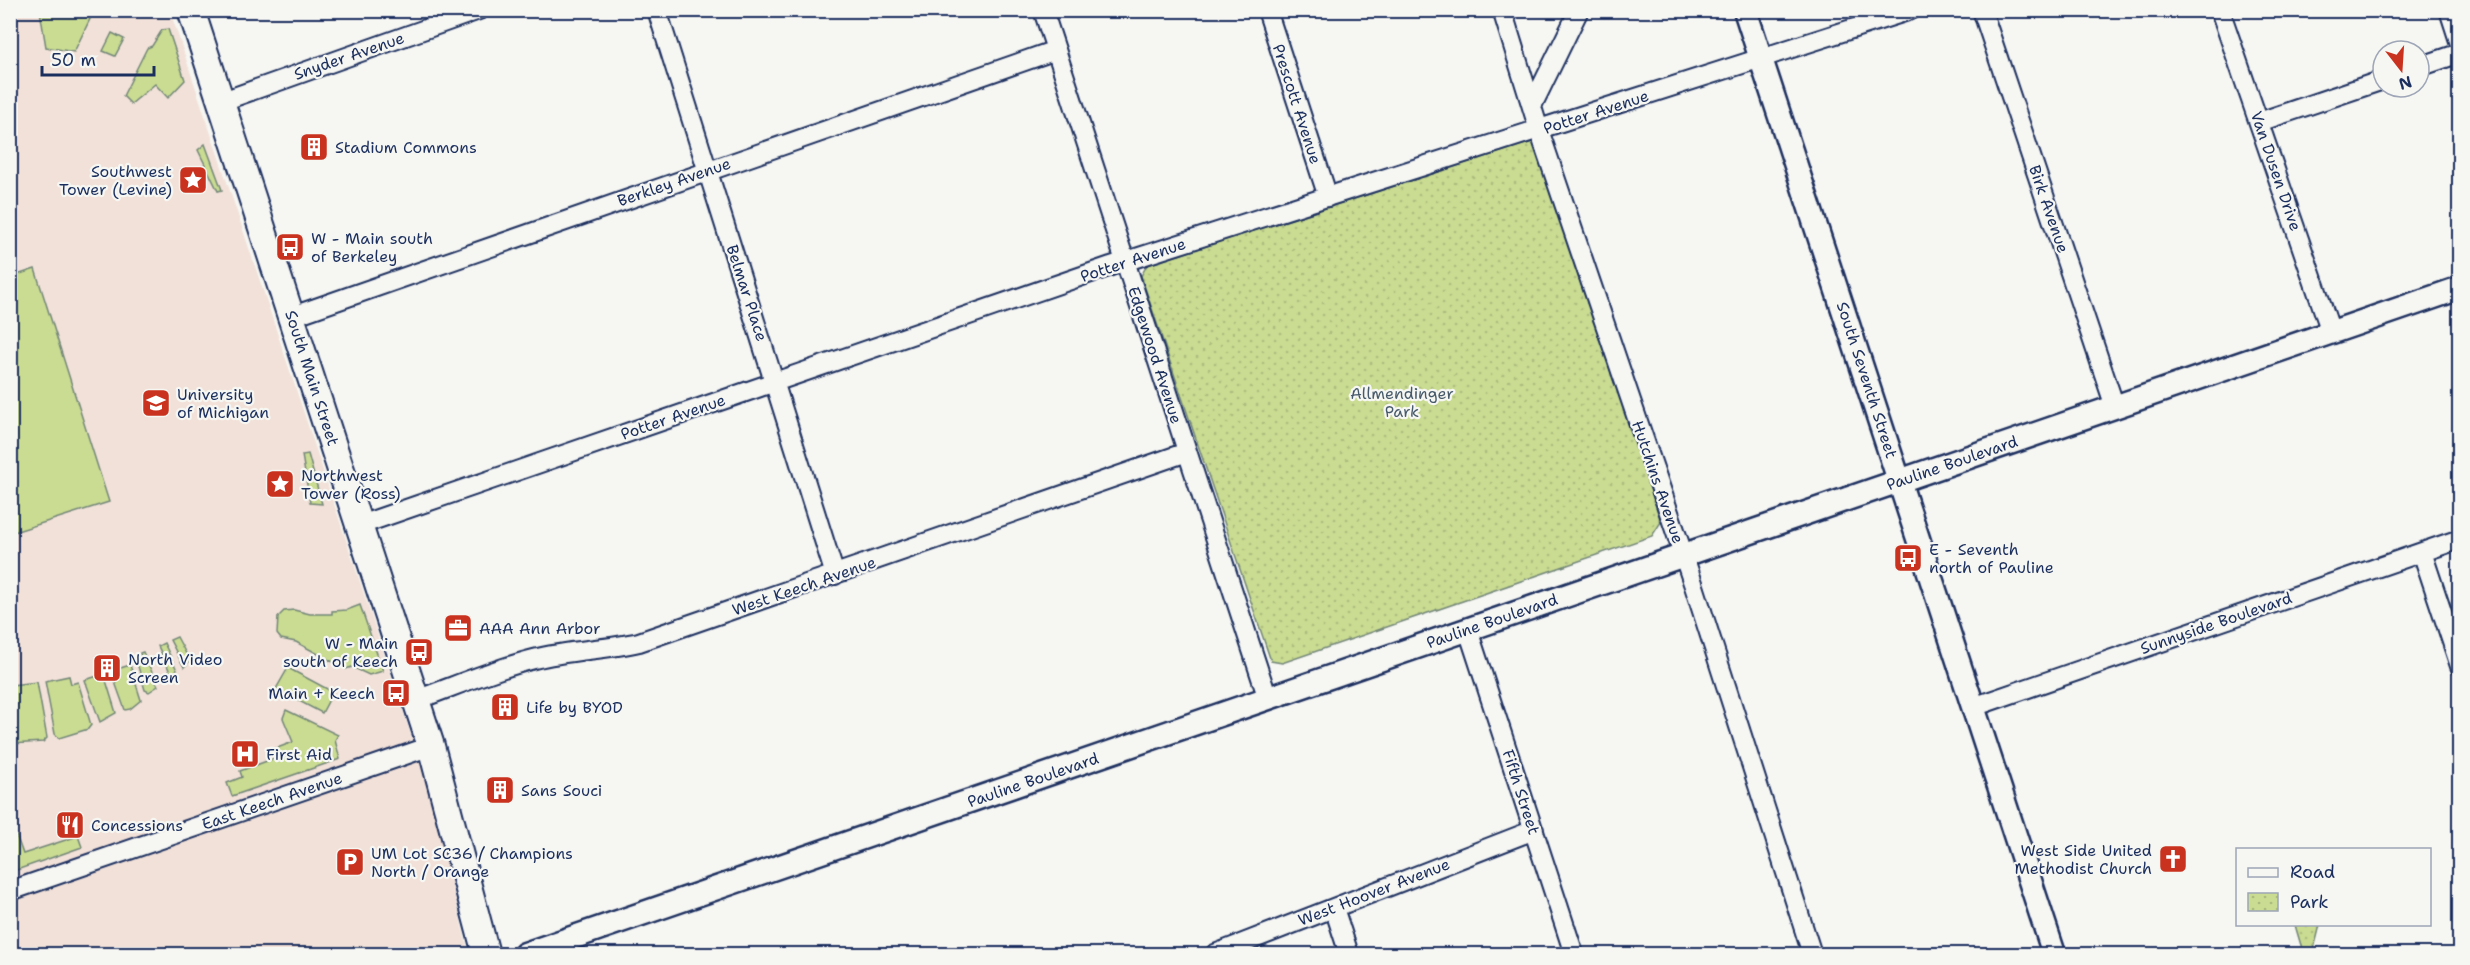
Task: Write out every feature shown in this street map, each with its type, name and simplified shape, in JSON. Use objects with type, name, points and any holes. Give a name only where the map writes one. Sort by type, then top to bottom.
[{"type":"main road","name":"South Main Street","points":[[191,10],[431,746],[486,954]]},
{"type":"street","name":"Snyder Avenue","points":[[220,102],[479,10]]},
{"type":"street","name":"Belmar Place","points":[[657,10],[835,575]]},
{"type":"street","name":"Edgewood Avenue","points":[[1043,10],[1268,699]]},
{"type":"street","name":"Prescott Avenue","points":[[1267,10],[1328,197]]},
{"type":"street","name":"Hutchins Avenue","points":[[1502,10],[1539,130],[1683,555],[1812,954]]},
{"type":"street","points":[[1532,106],[1579,10]]},
{"type":"street","name":"South Seventh Street","points":[[1745,10],[2052,954]]},
{"type":"street","name":"Potter Avenue","points":[[360,525],[1125,262],[1911,10]]},
{"type":"street","name":"Birk Avenue","points":[[1982,10],[2115,407]]},
{"type":"street","name":"Van Dusen Drive","points":[[2220,10],[2331,332]]},
{"type":"street","points":[[2449,10],[2460,44]]},
{"type":"street","name":"Berkley Avenue","points":[[292,316],[1056,50]]},
{"type":"street","points":[[2431,63],[2460,53]]},
{"type":"street","points":[[2259,122],[2371,84]]},
{"type":"street","name":"Pauline Boulevard","points":[[525,954],[2460,288]]},
{"type":"street","name":"West Keech Avenue","points":[[416,700],[533,659],[609,649],[639,642],[1187,452]]},
{"type":"street","name":"Sunnyside Boulevard","points":[[1973,707],[2460,538]]},
{"type":"street","points":[[2422,552],[2460,666]]},
{"type":"street","name":"Fifth Street","points":[[1468,630],[1574,954]]},
{"type":"street","name":"East Keech Avenue","points":[[10,891],[431,746]]},
{"type":"street","name":"West Hoover Avenue","points":[[1215,954],[1534,830]]},
{"type":"street","points":[[1334,908],[1348,954]]},
{"type":"shaded area","name":"University of Michigan","points":[[10,11],[170,11],[426,780],[469,954],[11,954]]},
{"type":"green space","points":[[40,11],[90,11],[90,19],[74,52],[46,47]]},
{"type":"green space","points":[[168,29],[185,80],[168,98],[155,84],[131,104],[123,96],[147,48],[152,46],[162,30]]},
{"type":"green space","points":[[112,33],[124,39],[115,56],[103,51]]},
{"type":"green space","name":"Allmendinger Park","points":[[1532,142],[1537,145],[1661,522],[1652,536],[1282,663],[1271,661],[1141,276],[1147,265]]},
{"type":"green space","points":[[205,144],[222,190],[218,191],[198,150]]},
{"type":"green space","points":[[35,269],[109,502],[11,533],[11,277]]},
{"type":"green space","points":[[308,454],[322,504],[310,503],[302,455]]},
{"type":"green space","points":[[360,605],[383,671],[369,675],[352,667],[346,669],[296,642],[281,639],[277,634],[278,617],[284,611],[332,614],[332,611],[347,610]]},
{"type":"green space","points":[[177,637],[190,661],[184,667],[170,640]]},
{"type":"green space","points":[[164,643],[177,670],[175,675],[171,674],[158,646]]},
{"type":"green space","points":[[143,652],[158,686],[149,692],[145,690],[137,663],[142,661],[140,653]]},
{"type":"green space","points":[[130,665],[141,700],[130,709],[125,710],[111,671]]},
{"type":"green space","points":[[288,668],[333,692],[322,713],[276,689]]},
{"type":"green space","points":[[104,674],[116,713],[100,722],[85,680]]},
{"type":"green space","points":[[69,676],[71,684],[78,682],[91,725],[88,729],[59,738],[55,734],[45,681]]},
{"type":"green space","points":[[37,682],[47,738],[43,742],[11,744],[11,685]]},
{"type":"green space","points":[[286,710],[338,735],[335,740],[340,759],[232,796],[227,783],[242,777],[240,771],[275,758],[272,750],[293,742],[283,718]]},
{"type":"green space","points":[[10,818],[23,854],[78,836],[82,847],[11,872]]},
{"type":"green space","points":[[2295,926],[2320,926],[2314,949],[2303,952]]},
{"type":"place","name":"Stadium Commons","points":[[314,147]]},
{"type":"place","name":"Southwest Tower (Levine)","points":[[193,180]]},
{"type":"place","name":"W - Main south of Berkeley","points":[[290,247]]},
{"type":"place","name":"University of Michigan","points":[[156,403]]},
{"type":"place","name":"Northwest Tower (Ross)","points":[[280,484]]},
{"type":"place","name":"E - Seventh north of Pauline","points":[[1908,558]]},
{"type":"place","name":"AAA Ann Arbor","points":[[458,628]]},
{"type":"place","name":"W - Main south of Keech","points":[[419,652]]},
{"type":"place","name":"North Video Screen","points":[[107,668]]},
{"type":"place","name":"Main + Keech","points":[[396,693]]},
{"type":"place","name":"Life by BYOD","points":[[505,707]]},
{"type":"place","name":"First Aid","points":[[245,754]]},
{"type":"place","name":"Sans Souci","points":[[500,790]]},
{"type":"place","name":"Concessions","points":[[70,825]]},
{"type":"place","name":"West Side United Methodist Church","points":[[2173,859]]},
{"type":"place","name":"UM Lot SC36 / Champions North / Orange","points":[[350,862]]}]
